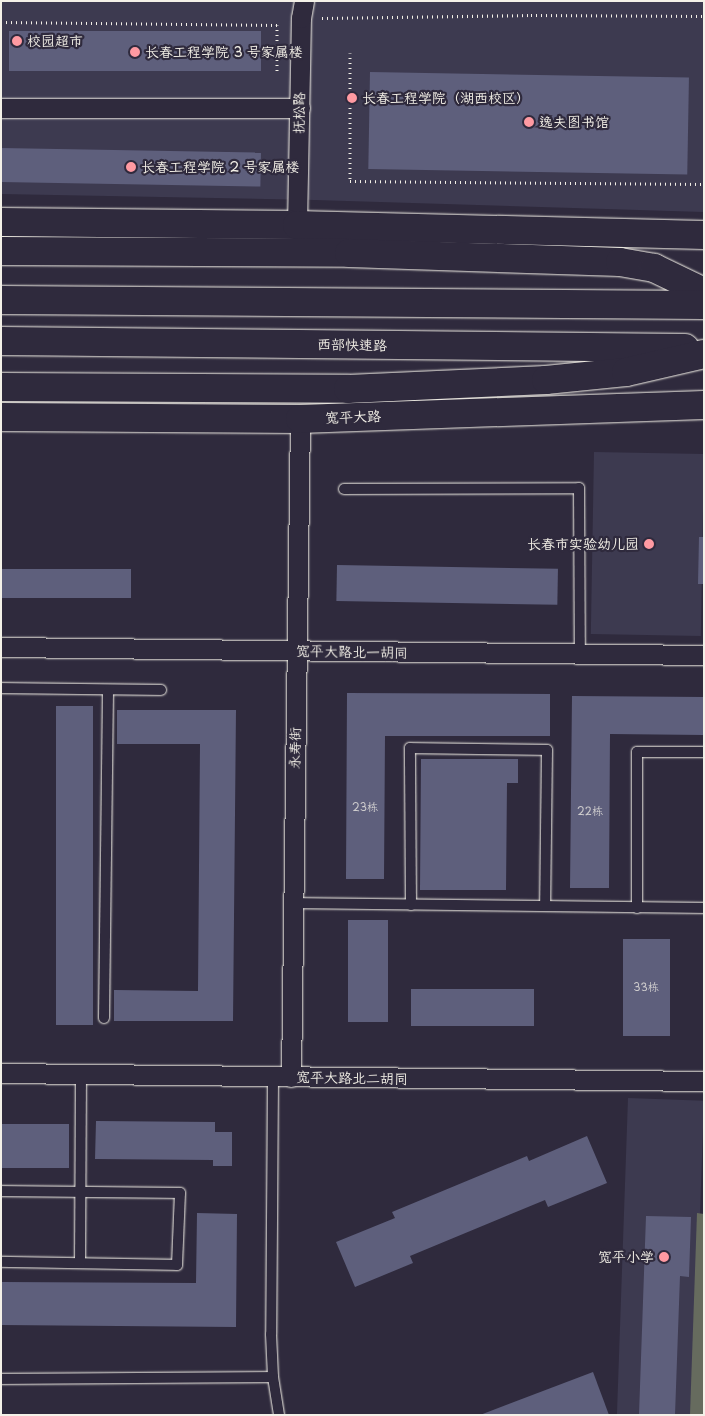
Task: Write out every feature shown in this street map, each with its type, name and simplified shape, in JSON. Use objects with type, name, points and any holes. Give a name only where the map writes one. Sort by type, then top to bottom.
[{"type":"main road","points":[[1,222],[297,225],[704,235]]},
{"type":"main road","points":[[1,252],[349,253],[620,262],[654,268],[704,292]]},
{"type":"main road","points":[[1,300],[704,304]]},
{"type":"main road","name":"西部快速路","points":[[1,341],[704,348]]},
{"type":"main road","points":[[1,388],[348,389],[546,380],[626,372],[704,354]]},
{"type":"main road","name":"宽平大路","points":[[1,417],[300,419],[704,405]]},
{"type":"street","name":"抚松路","points":[[297,225],[302,10]]},
{"type":"street","points":[[1,108],[300,108]]},
{"type":"street","name":"永寿街","points":[[282,1078],[293,903],[300,419]]},
{"type":"street","name":"宽平大路北一胡同","points":[[1,647],[704,655]]},
{"type":"street","name":"宽平大路北二胡同","points":[[1,1073],[282,1078],[704,1081]]},
{"type":"lane","points":[[344,489],[579,488],[580,654]]},
{"type":"lane","points":[[1,688],[161,690]]},
{"type":"lane","points":[[104,1018],[108,690]]},
{"type":"lane","points":[[410,905],[410,748],[547,750],[545,906]]},
{"type":"lane","points":[[637,908],[637,752],[704,752]]},
{"type":"lane","points":[[293,903],[704,908]]},
{"type":"lane","points":[[80,1263],[81,1074]]},
{"type":"lane","points":[[279,1415],[273,1377],[282,1078]]},
{"type":"lane","points":[[1,1191],[180,1192],[177,1265],[1,1262]]},
{"type":"lane","points":[[1,1379],[273,1377]]},
{"type":"path","points":[[302,10],[530,15],[704,16]]},
{"type":"path","points":[[350,54],[350,181],[704,184]]},
{"type":"shaded area","name":"长春工程学院（湖西校区）","points":[[1,1],[704,1],[704,212],[315,200],[1,194]]},
{"type":"shaded area","name":"长春市实验幼儿园","points":[[594,452],[704,454],[701,636],[591,634]]},
{"type":"shaded area","name":"宽平小学","points":[[628,1098],[704,1101],[693,1415],[617,1415]]},
{"type":"green space","points":[[697,1213],[704,1214],[704,1415],[690,1415]]},
{"type":"building","name":"长春工程学院 3 号家属楼","points":[[9,31],[261,31],[261,71],[9,71]]},
{"type":"building","name":"逸夫图书馆","points":[[370,72],[689,78],[687,175],[368,169]]},
{"type":"building","name":"长春工程学院 2 号家属楼","points":[[1,148],[261,153],[260,187],[1,182]]},
{"type":"building","points":[[699,537],[704,537],[704,584],[698,584]]},
{"type":"building","points":[[337,565],[558,569],[557,605],[336,601]]},
{"type":"building","points":[[1,569],[131,569],[131,598],[1,598]]},
{"type":"building","points":[[347,693],[550,694],[550,736],[385,736],[384,879],[346,879]]},
{"type":"building","points":[[572,696],[704,697],[704,735],[610,734],[609,888],[570,888]]},
{"type":"building","points":[[56,706],[93,706],[93,1025],[56,1025]]},
{"type":"building","points":[[117,710],[236,710],[233,1021],[114,1021],[114,990],[198,991],[200,744],[117,744]]},
{"type":"building","points":[[421,759],[518,759],[518,783],[507,783],[506,890],[420,890]]},
{"type":"building","points":[[348,920],[388,920],[388,1022],[348,1022]]},
{"type":"building","points":[[623,939],[670,939],[670,1036],[623,1036]]},
{"type":"building","points":[[411,989],[534,989],[534,1026],[411,1026]]},
{"type":"building","points":[[96,1121],[215,1122],[215,1132],[232,1132],[232,1166],[213,1166],[213,1160],[95,1159]]},
{"type":"building","points":[[1,1124],[69,1124],[69,1168],[1,1168]]},
{"type":"building","points":[[587,1136],[607,1183],[548,1207],[545,1200],[410,1256],[413,1263],[355,1287],[336,1242],[395,1218],[392,1212],[527,1156],[529,1161]]},
{"type":"building","points":[[197,1213],[237,1214],[236,1327],[1,1325],[1,1282],[196,1283]]},
{"type":"building","points":[[646,1216],[691,1217],[689,1277],[680,1276],[675,1415],[639,1415]]},
{"type":"building","points":[[593,1372],[609,1415],[480,1415]]},
{"type":"place","name":"校园超市","points":[[17,41]]},
{"type":"place","name":"长春工程学院 3 号家属楼","points":[[135,52]]},
{"type":"place","name":"长春工程学院（湖西校区）","points":[[352,98]]},
{"type":"place","name":"逸夫图书馆","points":[[529,122]]},
{"type":"place","name":"长春工程学院 2 号家属楼","points":[[131,167]]},
{"type":"place","name":"长春市实验幼儿园","points":[[649,544]]},
{"type":"place","name":"宽平小学","points":[[664,1257]]}]
